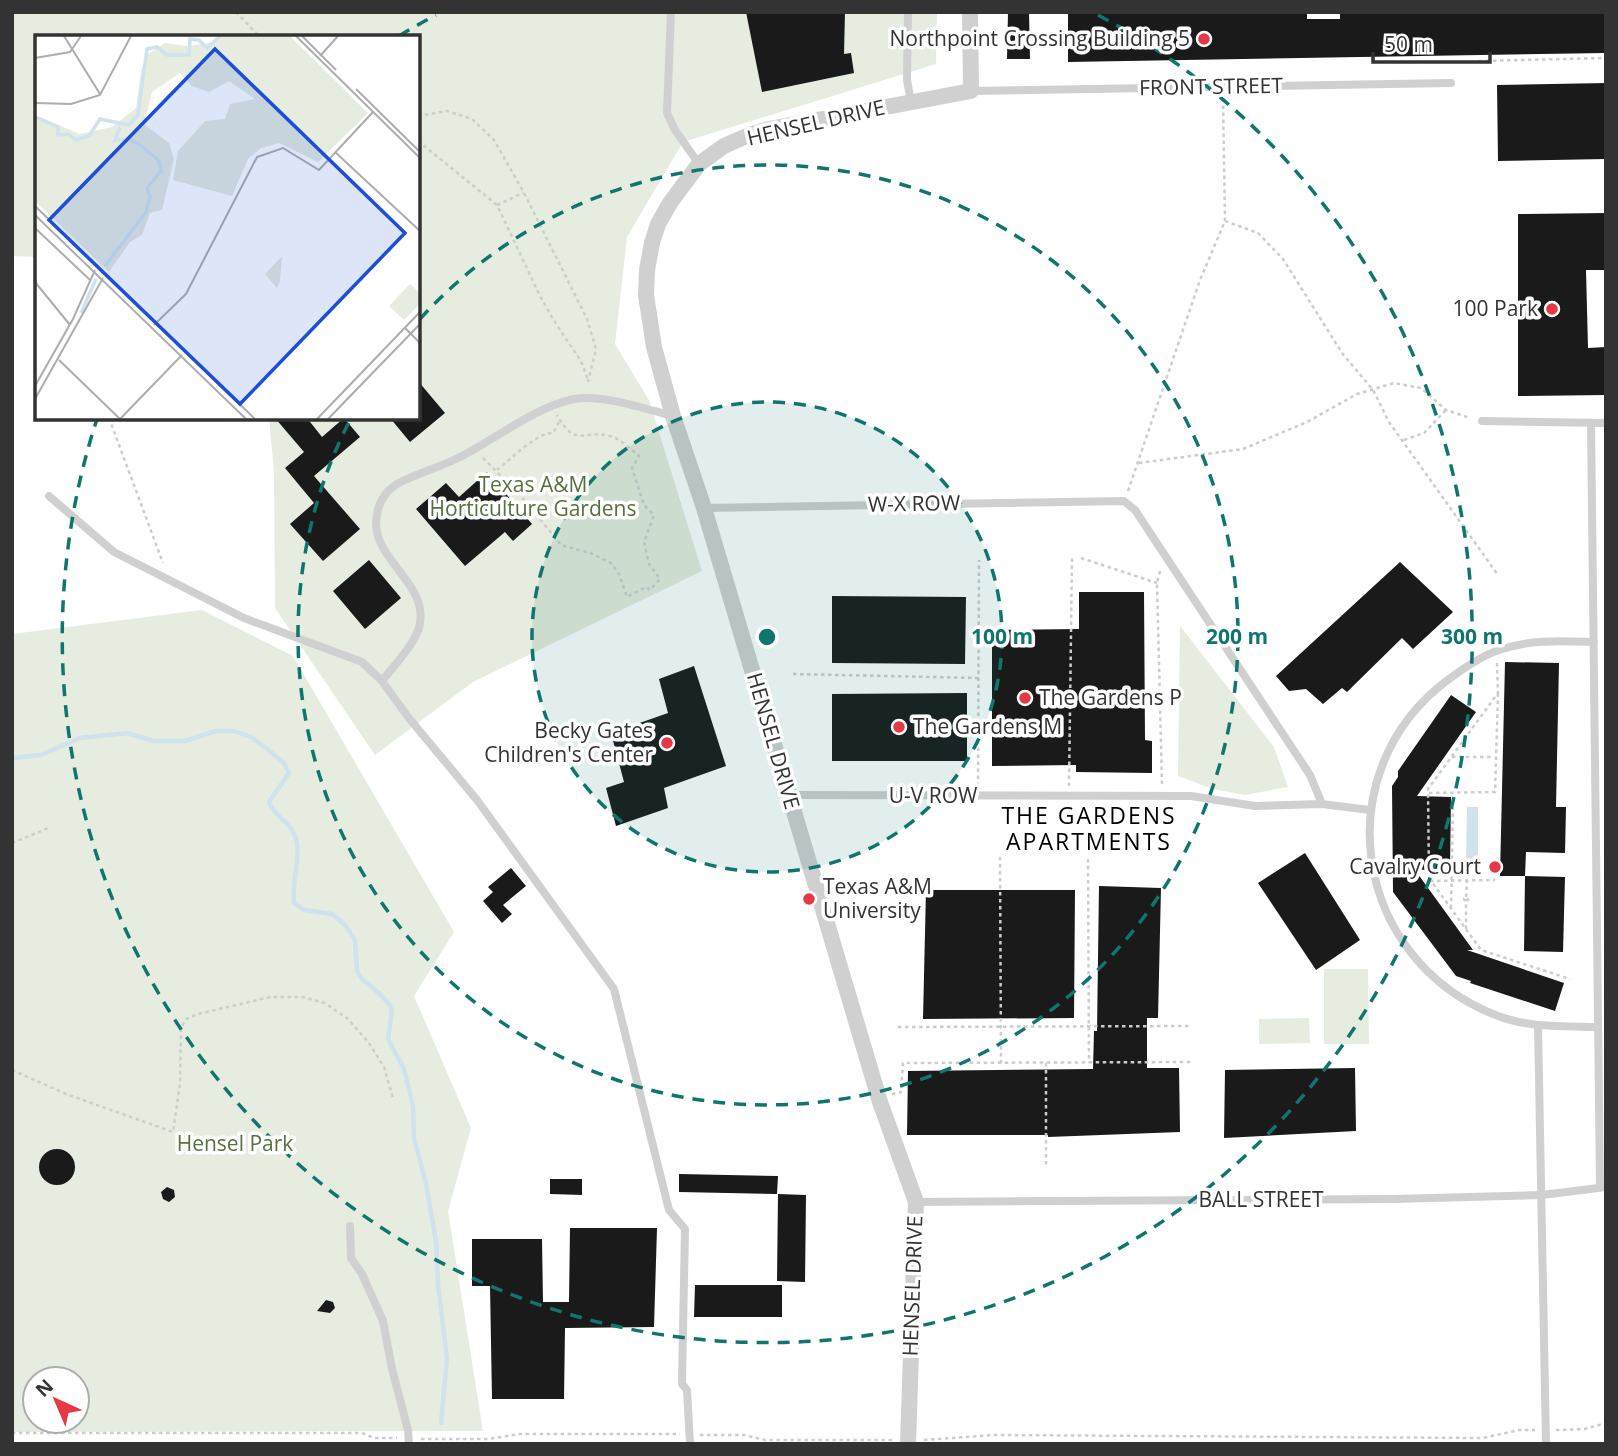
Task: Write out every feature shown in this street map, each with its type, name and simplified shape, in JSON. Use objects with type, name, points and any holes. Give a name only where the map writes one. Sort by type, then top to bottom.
[{"type":"street","points":[[970,12],[971,91]]},
{"type":"street","name":"HENSEL DRIVE","points":[[908,1444],[916,1202],[879,1098],[704,508],[673,416],[648,315],[647,271],[659,224],[670,203],[699,164],[723,146],[769,129],[971,91]]},
{"type":"lane","points":[[671,12],[667,113],[675,130],[699,164]]},
{"type":"lane","points":[[908,12],[907,80],[911,102]]},
{"type":"lane","name":"FRONT STREET","points":[[971,91],[1451,83]]},
{"type":"lane","points":[[382,681],[420,626],[421,605],[410,584],[379,541],[375,527],[380,504],[386,493],[397,484],[472,450],[552,406],[572,399],[592,397],[673,416]]},
{"type":"lane","points":[[1482,421],[1606,423]]},
{"type":"lane","points":[[1591,423],[1601,869],[1598,1027],[1603,1187]]},
{"type":"lane","points":[[49,496],[114,551],[244,618],[362,662],[382,681],[408,717],[477,800],[614,989],[669,1210],[685,1229],[682,1384],[687,1390],[690,1444]]},
{"type":"lane","points":[[1124,501],[1135,510],[1310,775],[1322,804]]},
{"type":"lane","name":"W-X ROW","points":[[704,508],[1124,501]]},
{"type":"lane","points":[[1594,642],[1545,641],[1497,650],[1465,667],[1436,689],[1413,710],[1395,737],[1379,772],[1370,810],[1369,846],[1374,881],[1388,918],[1412,954],[1439,982],[1464,1000],[1499,1017],[1538,1026],[1598,1027]]},
{"type":"lane","name":"U-V ROW","points":[[789,795],[1191,796],[1255,806],[1322,804],[1370,810]]},
{"type":"lane","points":[[1538,1026],[1546,1444]]},
{"type":"lane","name":"BALL STREET","points":[[916,1202],[1393,1199],[1542,1195],[1603,1187]]},
{"type":"lane","points":[[350,1226],[351,1258],[362,1274],[383,1321],[409,1444]]},
{"type":"path","points":[[236,12],[258,35]]},
{"type":"path","points":[[1479,61],[1606,58]]},
{"type":"path","points":[[1124,501],[1200,280],[1224,221],[1223,87]]},
{"type":"path","points":[[420,116],[447,111],[472,119],[494,140],[524,192],[587,319],[596,349],[588,382]]},
{"type":"path","points":[[420,143],[497,205],[540,296],[582,361],[592,397]]},
{"type":"path","points":[[497,205],[524,192]]},
{"type":"path","points":[[1224,221],[1258,233],[1283,259],[1342,353],[1373,390],[1389,422],[1498,575]]},
{"type":"path","points":[[1139,463],[1243,449],[1307,422],[1357,394],[1394,383],[1421,388],[1446,410],[1482,421]]},
{"type":"path","points":[[472,450],[497,470],[561,545],[590,553],[611,563],[619,575],[627,597],[646,587],[650,590],[660,579],[649,564],[644,542],[654,515],[644,505],[632,468],[639,456],[611,436],[577,436],[566,430],[552,406]]},
{"type":"path","points":[[1403,440],[1424,433],[1446,410]]},
{"type":"path","points":[[110,420],[169,580]]},
{"type":"path","points":[[497,470],[532,441],[546,433],[553,433],[560,420]]},
{"type":"path","points":[[1162,796],[1157,583],[1164,554]]},
{"type":"path","points":[[1069,796],[1072,558]]},
{"type":"path","points":[[1081,558],[1157,583]]},
{"type":"path","points":[[978,796],[979,560]]},
{"type":"path","points":[[1429,793],[1495,792],[1497,650]]},
{"type":"path","points":[[793,674],[978,678]]},
{"type":"path","points":[[1498,694],[1428,789],[1429,878],[1481,950],[1570,979]]},
{"type":"path","points":[[1452,757],[1495,757]]},
{"type":"path","points":[[1451,908],[1453,802]]},
{"type":"path","points":[[12,843],[51,827]]},
{"type":"path","points":[[1422,833],[1429,834]]},
{"type":"path","points":[[1000,857],[1001,1063]]},
{"type":"path","points":[[1088,859],[1089,1063]]},
{"type":"path","points":[[1430,880],[1495,880]]},
{"type":"path","points":[[1466,880],[1466,929]]},
{"type":"path","points":[[12,1070],[66,1094],[173,1132],[180,1083],[181,1028],[186,1019],[270,997],[302,997],[325,1003],[348,1019],[369,1043],[384,1067],[393,1098]]},
{"type":"path","points":[[898,1027],[1192,1026]]},
{"type":"path","points":[[879,1098],[901,1092],[903,1063],[1193,1062]]},
{"type":"path","points":[[1046,1063],[1046,1165]]},
{"type":"path","points":[[1561,1430],[1584,1429],[1606,1423]]},
{"type":"path","points":[[952,1440],[994,1435],[1475,1438],[1519,1430],[1536,1430]]},
{"type":"path","points":[[12,1433],[362,1433],[383,1438]]},
{"type":"path","points":[[440,1438],[488,1439],[520,1434],[674,1434]]},
{"type":"path","points":[[709,1435],[744,1435],[765,1440],[875,1440]]},
{"type":"green space","name":"Texas A&M Horticulture Gardens","points":[[12,12],[937,12],[936,64],[683,142],[627,237],[615,344],[649,400],[702,571],[473,682],[375,755],[275,608],[274,471],[269,420],[420,420],[420,35],[35,35],[35,257],[12,256]]},
{"type":"green space","name":"Hensel Park","points":[[202,610],[293,656],[454,932],[414,996],[471,1128],[448,1211],[483,1431],[91,1432],[91,1365],[21,1365],[21,1432],[12,1432],[12,634]]},
{"type":"green space","points":[[1180,626],[1274,747],[1288,787],[1245,795],[1213,789],[1178,776]]},
{"type":"green space","points":[[1324,969],[1368,969],[1369,1044],[1324,1044]]},
{"type":"green space","points":[[1309,1018],[1310,1043],[1259,1044],[1259,1019]]},
{"type":"water","points":[[1467,807],[1478,807],[1478,861],[1466,861]]},
{"type":"building","points":[[746,12],[845,12],[844,54],[851,53],[854,73],[762,92]]},
{"type":"building","points":[[1008,12],[1029,12],[1030,59],[1007,59]]},
{"type":"building","points":[[1068,12],[1307,12],[1307,19],[1340,19],[1340,12],[1606,12],[1606,53],[1068,62]]},
{"type":"building","points":[[1606,83],[1606,159],[1498,161],[1497,85]]},
{"type":"building","name":"100 Park","points":[[1606,213],[1606,270],[1586,270],[1588,348],[1606,347],[1606,395],[1518,396],[1518,214]]},
{"type":"building","points":[[420,383],[445,413],[410,442],[392,420],[420,420]]},
{"type":"building","points":[[277,420],[309,420],[322,437],[342,420],[346,420],[360,437],[314,476],[360,529],[323,561],[290,524],[314,503],[285,468],[304,452]]},
{"type":"building","points":[[487,472],[532,524],[513,541],[505,532],[465,566],[416,509],[446,483],[459,497]]},
{"type":"building","points":[[369,560],[401,598],[365,629],[333,591]]},
{"type":"building","points":[[1400,562],[1453,612],[1413,649],[1402,638],[1347,692],[1342,688],[1323,704],[1306,689],[1289,691],[1276,676]]},
{"type":"building","points":[[1079,592],[1144,592],[1145,740],[1152,741],[1152,773],[1076,772],[1076,765],[992,766],[992,630],[1079,629]]},
{"type":"building","points":[[832,596],[966,597],[965,664],[832,663]]},
{"type":"building","points":[[1505,662],[1559,663],[1556,807],[1566,807],[1565,853],[1526,852],[1525,876],[1500,876]]},
{"type":"building","name":"Becky Gates Children's Center","points":[[694,666],[726,766],[664,788],[668,808],[616,826],[606,788],[624,782],[611,733],[668,713],[659,679]]},
{"type":"building","name":"The Gardens M","points":[[967,693],[967,761],[832,761],[832,694]]},
{"type":"building","points":[[1451,695],[1476,712],[1417,796],[1451,797],[1450,869],[1415,870],[1473,950],[1467,950],[1564,983],[1555,1011],[1456,976],[1393,892],[1392,786],[1398,777],[1398,771]]},
{"type":"building","points":[[1305,853],[1360,940],[1316,970],[1258,883]]},
{"type":"building","points":[[511,868],[526,886],[503,905],[512,914],[502,923],[483,901],[493,892],[488,887]]},
{"type":"building","points":[[1525,876],[1565,877],[1563,952],[1524,951]]},
{"type":"building","points":[[1099,886],[1161,888],[1158,1018],[1147,1018],[1147,1068],[1179,1068],[1180,1132],[1048,1137],[907,1135],[908,1071],[1093,1069],[1094,1031],[1097,1031]]},
{"type":"building","points":[[926,890],[1075,890],[1074,1018],[923,1019]]},
{"type":"building","points":[[1355,1068],[1356,1131],[1224,1138],[1225,1070]]},
{"type":"building","points":[[57,1149],[70,1154],[75,1167],[70,1180],[57,1185],[44,1180],[39,1167],[44,1154]]},
{"type":"building","points":[[679,1174],[778,1176],[777,1194],[679,1192]]},
{"type":"building","points":[[550,1179],[582,1179],[582,1195],[550,1194]]},
{"type":"building","points":[[167,1187],[174,1190],[175,1197],[169,1202],[163,1199],[161,1192]]},
{"type":"building","points":[[778,1194],[806,1195],[805,1282],[777,1281]]},
{"type":"building","points":[[570,1228],[657,1228],[654,1327],[565,1328],[564,1399],[492,1399],[490,1286],[472,1286],[472,1239],[542,1239],[543,1302],[569,1302]]},
{"type":"building","points":[[695,1285],[782,1285],[782,1317],[694,1317]]},
{"type":"building","points":[[326,1300],[333,1302],[335,1308],[330,1313],[317,1311]]},
{"type":"waterway","points":[[12,758],[41,755],[80,738],[127,733],[154,741],[185,741],[216,731],[234,731],[251,737],[284,763],[289,773],[269,802],[291,828],[296,839],[294,903],[304,910],[332,914],[345,925],[355,940],[357,971],[390,1005],[392,1012],[388,1039],[404,1069],[413,1106],[414,1138],[426,1184],[436,1241],[447,1359],[441,1423]]},
{"type":"place","name":"Northpoint Crossing Building 5","points":[[1204,39]]},
{"type":"place","name":"100 Park","points":[[1552,309]]},
{"type":"place","name":"The Gardens P","points":[[1025,698]]},
{"type":"place","name":"The Gardens M","points":[[899,727]]},
{"type":"place","name":"Becky Gates Children's Center","points":[[667,743]]},
{"type":"place","name":"Cavalry Court","points":[[1495,867]]},
{"type":"place","name":"Texas A&M University","points":[[809,899]]},
{"type":"district","name":"THE GARDENS APARTMENTS","points":[[1089,829]]}]
